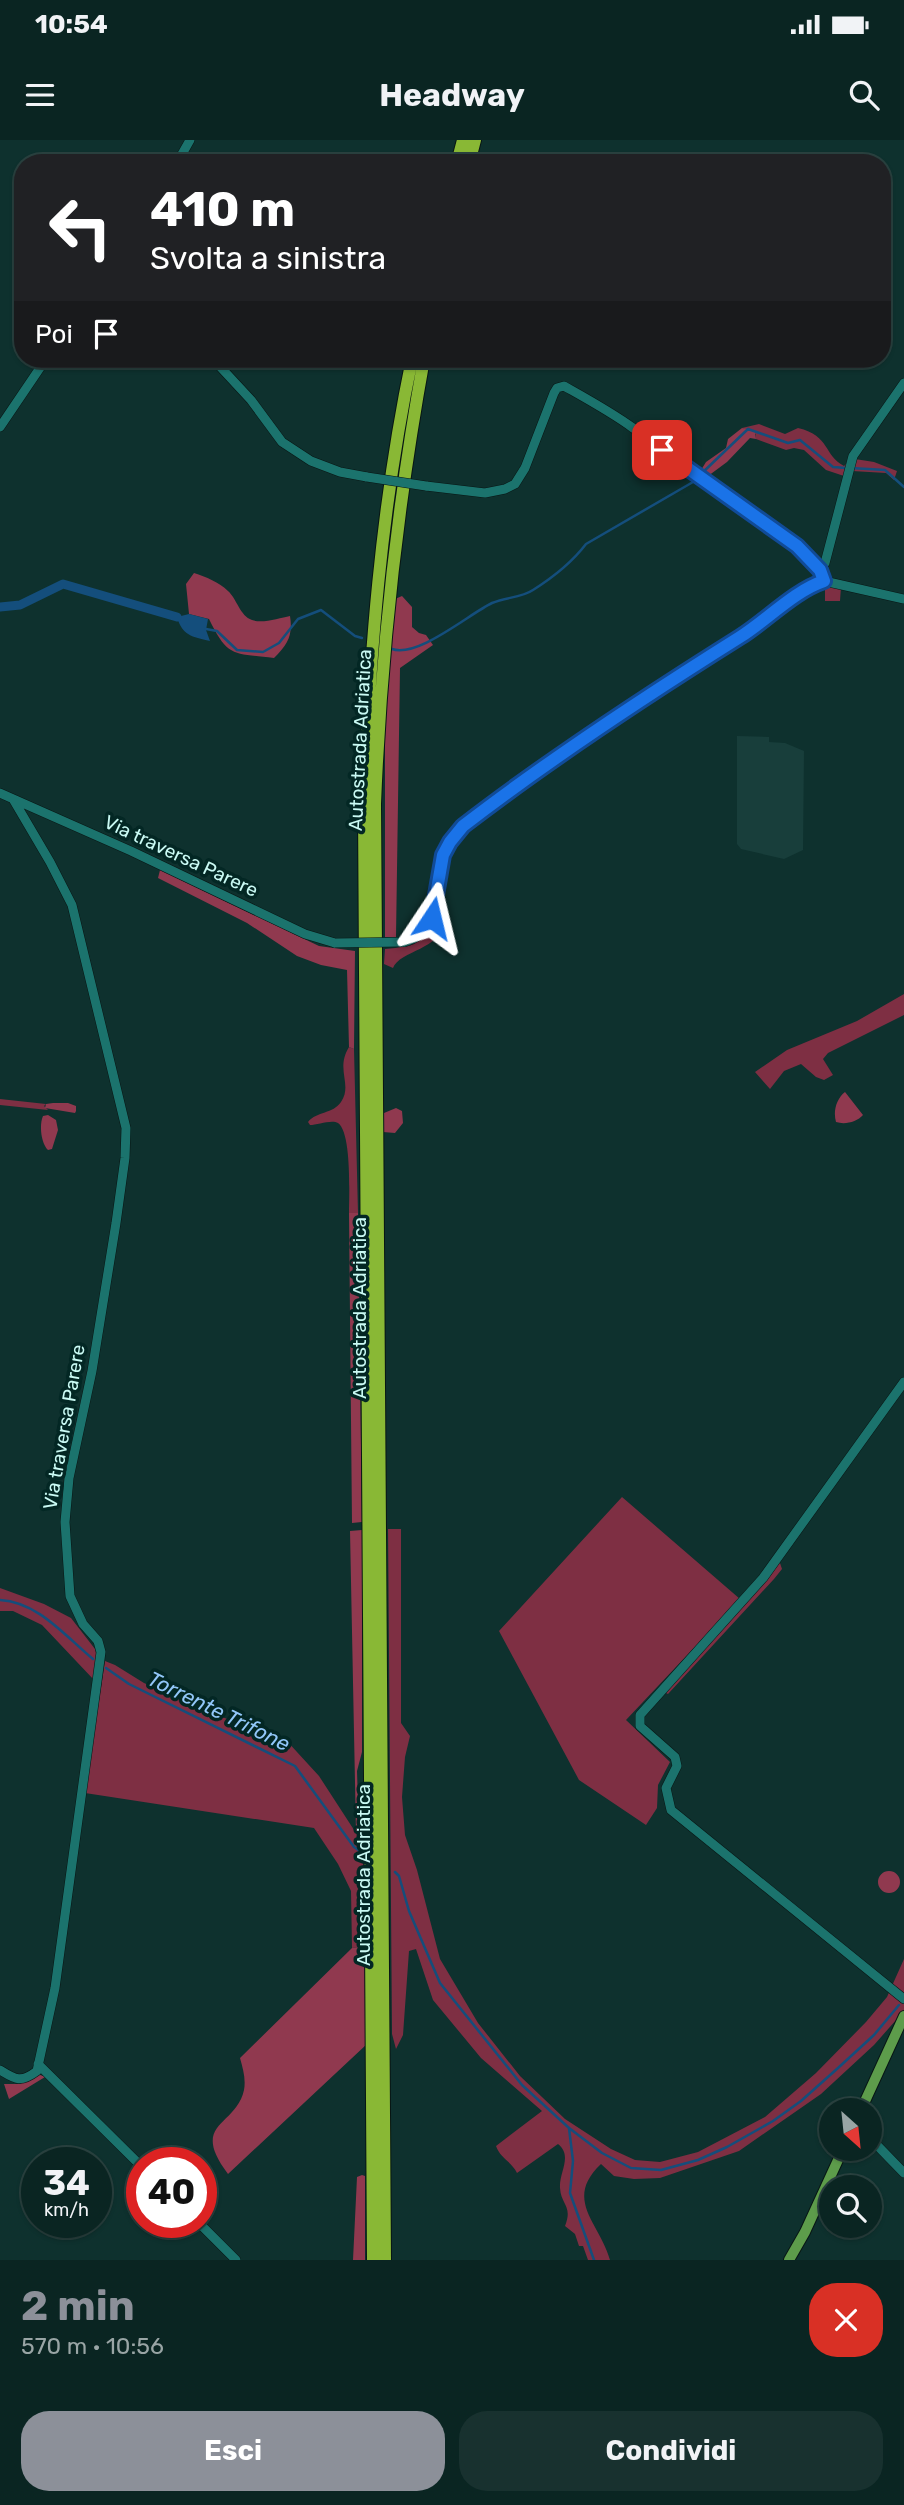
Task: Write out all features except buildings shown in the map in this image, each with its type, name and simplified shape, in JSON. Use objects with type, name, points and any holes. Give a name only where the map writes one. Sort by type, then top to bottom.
[{"type":"highway","name":"Autostrada Adriatica","points":[[373,2260],[364,808],[370,675],[379,573],[410,368]]},
{"type":"highway","name":"Autostrada Adriatica","points":[[385,2260],[375,804],[379,711],[391,572],[422,368]]},
{"type":"main road","points":[[866,2098],[904,2016]]},
{"type":"main road","points":[[789,2260],[838,2161]]},
{"type":"street","points":[[0,427],[40,368]]},
{"type":"street","points":[[221,368],[251,400],[282,442],[311,461],[340,472],[485,493],[515,484],[525,468],[554,393],[557,388],[564,386],[631,427],[774,528],[797,546],[820,570],[824,581],[904,599]]},
{"type":"street","points":[[820,570],[825,563],[853,456],[904,383]]},
{"type":"street","name":"Via traversa Parere","points":[[0,793],[131,851],[305,934],[335,943],[404,942],[419,935],[430,922],[443,855],[463,826],[664,685],[743,635],[803,592],[824,581]]},
{"type":"street","name":"Via traversa Parere","points":[[13,799],[72,905],[126,1128],[125,1158],[97,1345],[66,1499],[70,1596],[83,1624],[98,1641],[101,1652],[55,1988],[38,2064]]},
{"type":"street","points":[[904,1382],[763,1578],[640,1715],[640,1726],[675,1757],[677,1766],[666,1788],[670,1810],[904,1999]]},
{"type":"street","points":[[0,2070],[15,2079],[27,2078],[37,2071],[38,2064]]},
{"type":"street","points":[[38,2064],[126,2151]]},
{"type":"street","points":[[882,2150],[904,2173]]},
{"type":"street","points":[[214,2238],[236,2260]]},
{"type":"shaded area","points":[[759,424],[785,434],[798,428],[809,431],[822,441],[837,462],[844,466],[847,463],[844,476],[826,470],[804,450],[786,450],[756,439],[756,434],[742,428]]},
{"type":"shaded area","points":[[742,428],[755,431],[756,439],[750,438],[727,462],[704,479],[698,475],[706,462],[726,448],[728,439]]},
{"type":"shaded area","points":[[855,459],[874,462],[897,471],[894,480],[886,473],[852,471]]},
{"type":"shaded area","points":[[194,573],[224,588],[244,615],[252,620],[266,621],[290,616],[291,629],[288,639],[274,658],[233,651],[221,641],[209,619],[189,614],[186,584]]},
{"type":"shaded area","points":[[825,586],[841,587],[840,601],[825,601]]},
{"type":"shaded area","points":[[402,596],[412,607],[412,627],[426,635],[433,645],[400,668],[396,937],[385,937],[385,704],[395,599]]},
{"type":"shaded area","points":[[737,736],[769,737],[769,742],[785,743],[804,751],[803,850],[784,859],[741,849],[737,844]]},
{"type":"shaded area","points":[[160,870],[319,946],[355,951],[354,1049],[349,1047],[347,970],[321,965],[297,956],[247,923],[158,878]]},
{"type":"shaded area","points":[[436,914],[442,916],[442,927],[431,942],[405,956],[393,968],[384,964],[385,949],[417,941],[427,931]]},
{"type":"shaded area","points":[[904,994],[904,1015],[828,1053],[823,1059],[833,1075],[824,1080],[816,1077],[801,1064],[784,1071],[770,1089],[755,1072],[787,1050],[857,1021]]},
{"type":"shaded area","points":[[349,1047],[354,1049],[358,1213],[349,1213],[348,1151],[342,1129],[335,1122],[310,1125],[308,1122],[334,1109],[341,1102],[345,1089],[345,1055]]},
{"type":"shaded area","points":[[845,1092],[863,1115],[854,1121],[839,1123],[836,1122],[835,1110],[839,1098]]},
{"type":"shaded area","points":[[0,1099],[46,1104],[44,1106],[48,1110],[0,1105]]},
{"type":"shaded area","points":[[68,1103],[76,1106],[76,1111],[45,1108],[46,1104]]},
{"type":"shaded area","points":[[396,1108],[402,1111],[403,1123],[395,1133],[383,1132],[384,1113]]},
{"type":"shaded area","points":[[48,1115],[56,1120],[58,1130],[52,1149],[48,1150],[42,1139],[41,1129],[43,1116]]},
{"type":"shaded area","points":[[349,1213],[358,1213],[362,1522],[352,1523]]},
{"type":"shaded area","points":[[622,1497],[740,1599],[626,1720],[670,1762],[658,1785],[657,1808],[646,1825],[579,1780],[499,1631]]},
{"type":"shaded area","points":[[388,1529],[401,1529],[401,1723],[410,1736],[405,1757],[402,1797],[405,1835],[440,1959],[478,2023],[520,2076],[565,2119],[611,2149],[635,2160],[660,2162],[698,2152],[765,2117],[816,2073],[887,1997],[904,1959],[904,2011],[874,2045],[821,2094],[739,2151],[660,2178],[634,2179],[614,2176],[601,2164],[590,2177],[585,2189],[585,2200],[587,2212],[610,2260],[588,2260],[575,2234],[565,2226],[568,2214],[560,2182],[565,2159],[558,2144],[517,2173],[498,2150],[496,2146],[542,2111],[481,2058],[433,2000],[416,1949],[409,1951],[403,2035],[396,2049],[392,2034]]},
{"type":"shaded area","points":[[362,1530],[362,1752],[357,1771],[359,1834],[356,1833],[350,1531]]},
{"type":"shaded area","points":[[779,1560],[782,1569],[774,1579],[668,1694],[664,1692]]},
{"type":"shaded area","points":[[0,1588],[44,1604],[71,1618],[95,1649],[97,1658],[94,1680],[42,1625],[13,1611],[0,1611]]},
{"type":"shaded area","points":[[105,1661],[144,1683],[222,1717],[286,1740],[319,1776],[359,1834],[363,1849],[366,1946],[352,1948],[351,1891],[338,1864],[314,1828],[85,1793]]},
{"type":"shaded area","points":[[885,1871],[893,1871],[900,1878],[900,1886],[893,1893],[885,1893],[878,1886],[878,1878]]},
{"type":"shaded area","points":[[366,1946],[367,2044],[228,2174],[217,2157],[217,2147],[213,2144],[214,2134],[233,2111],[244,2090],[240,2058],[352,1948]]},
{"type":"shaded area","points":[[38,2074],[45,2077],[9,2099],[4,2084],[20,2084]]},
{"type":"shaded area","points":[[365,2176],[365,2260],[353,2260],[357,2177]]},
{"type":"water","points":[[189,614],[208,619],[206,630],[210,641],[193,636],[182,628],[177,617]]},
{"type":"waterway","points":[[701,474],[748,429],[788,443],[800,440],[833,467],[846,468]]},
{"type":"waterway","points":[[851,468],[885,470],[904,487]]},
{"type":"waterway","points":[[392,649],[415,647],[443,634],[492,603],[528,593],[562,569],[586,544],[693,482]]},
{"type":"waterway","points":[[0,607],[20,605],[63,584],[177,617]]},
{"type":"waterway","points":[[206,629],[217,631],[237,650],[263,652],[279,643],[298,619],[321,610],[355,636],[362,638]]},
{"type":"waterway","name":"Torrente Trifone","points":[[0,1600],[14,1602],[39,1613],[93,1659]]},
{"type":"waterway","name":"Torrente Trifone","points":[[106,1668],[129,1684],[295,1766],[354,1847],[364,1854]]},
{"type":"waterway","name":"Torrente Trifone","points":[[395,1872],[399,1876],[409,1911],[440,1983],[522,2085],[569,2128],[602,2153],[631,2168],[661,2170],[698,2160],[773,2121],[801,2101],[874,2035],[899,2005]]},
{"type":"waterway","points":[[569,2128],[573,2161],[570,2193],[594,2260]]},
{"type":"route","points":[[432,918],[443,855],[463,826],[696,663],[824,581],[820,570],[797,546],[662,450]]}]
